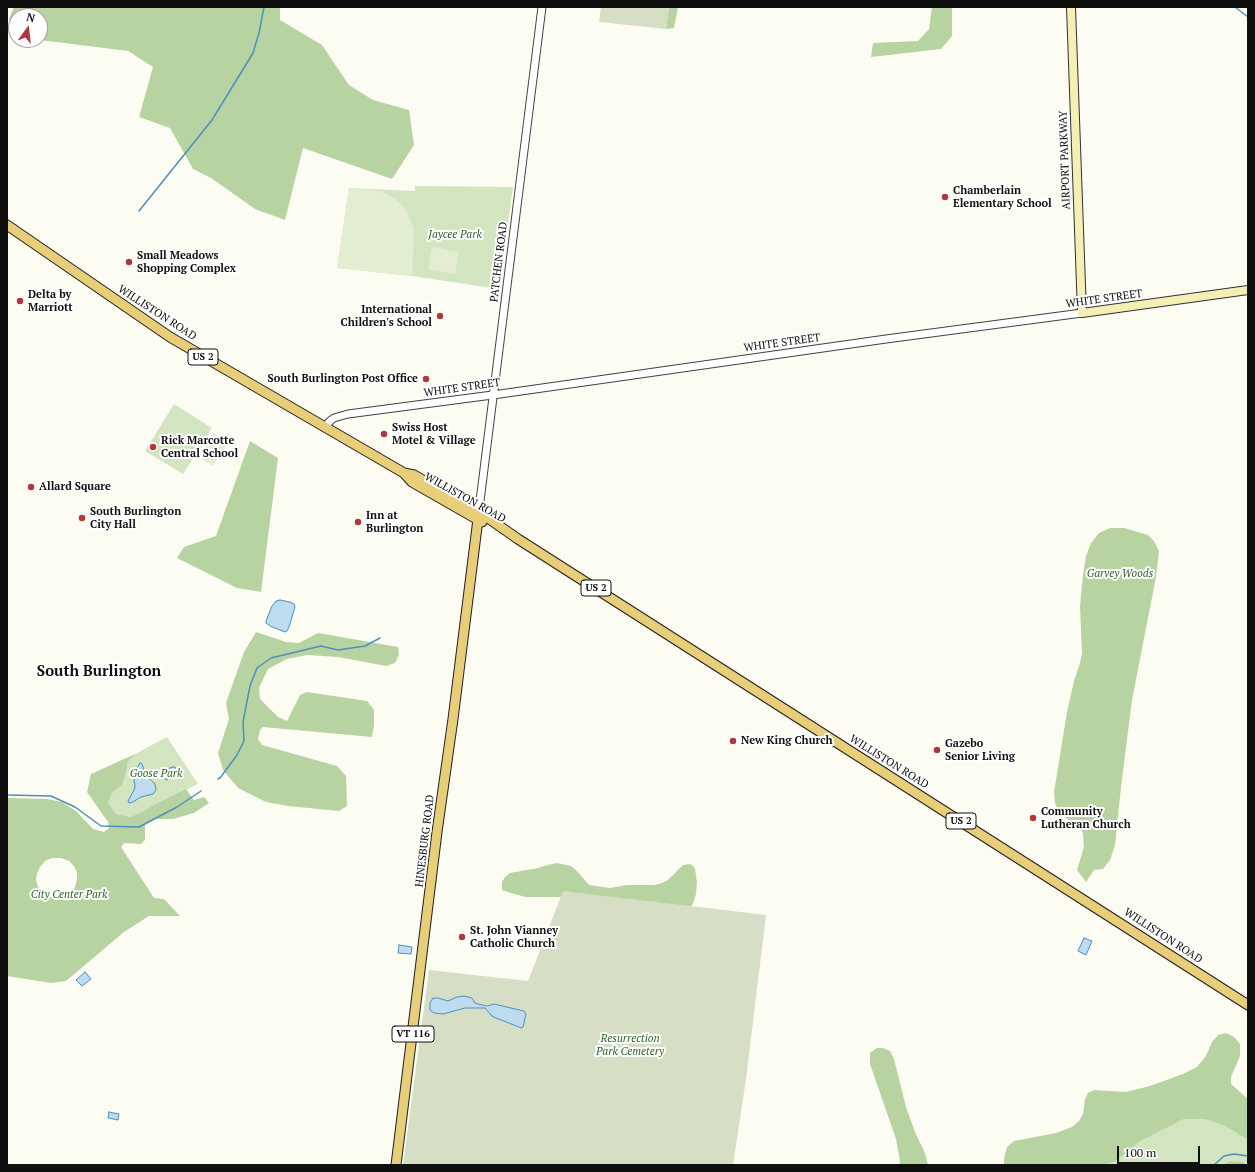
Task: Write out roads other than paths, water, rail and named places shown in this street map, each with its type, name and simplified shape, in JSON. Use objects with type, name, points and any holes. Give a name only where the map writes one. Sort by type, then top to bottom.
[{"type":"main road","name":"AIRPORT PARKWAY","points":[[1071,7],[1082,313]]},
{"type":"main road","name":"WILLISTON ROAD","points":[[7,225],[170,337],[404,473],[412,482],[478,516],[518,539],[1248,1005]]},
{"type":"main road","name":"WHITE STREET","points":[[1082,313],[1248,290]]},
{"type":"main road","name":"HINESBURG ROAD","points":[[396,1165],[478,516]]},
{"type":"street","name":"PATCHEN ROAD","points":[[478,516],[542,7]]},
{"type":"street","name":"WHITE STREET","points":[[325,427],[330,421],[341,416],[1082,313]]},
{"type":"water","points":[[280,600],[290,602],[294,604],[295,607],[289,627],[285,632],[266,623],[272,606],[276,601]]},
{"type":"water","points":[[140,763],[142,764],[145,774],[155,784],[156,790],[153,794],[141,797],[129,803],[128,801],[135,786],[134,780],[137,768]]},
{"type":"water","points":[[175,767],[177,772],[171,775],[167,780],[165,779],[160,771]]},
{"type":"water","points":[[1084,938],[1092,941],[1086,955],[1078,951]]},
{"type":"water","points":[[399,945],[412,947],[411,954],[398,953]]},
{"type":"water","points":[[85,972],[91,979],[82,986],[76,980]]},
{"type":"water","points":[[464,996],[472,998],[475,1003],[478,1004],[487,1006],[494,1004],[524,1011],[526,1014],[523,1027],[521,1028],[492,1016],[485,1008],[465,1008],[443,1014],[434,1013],[430,1010],[430,1003],[433,998],[448,1001]]},
{"type":"water","points":[[109,1112],[119,1114],[118,1120],[108,1118]]},
{"type":"waterway","points":[[139,211],[212,120],[253,53],[264,7]]},
{"type":"waterway","points":[[1235,7],[1248,17]]},
{"type":"waterway","points":[[218,779],[237,755],[244,741],[243,722],[250,686],[257,668],[271,658],[321,646],[338,650],[365,646],[380,638]]},
{"type":"waterway","points":[[7,795],[51,796],[75,807],[101,826],[139,827],[177,807],[201,791]]},
{"type":"waterway","points":[[1214,1165],[1224,1156],[1234,1154],[1248,1156]]},
{"type":"place","name":"Chamberlain Elementary School","points":[[945,197]]},
{"type":"place","name":"Small Meadows Shopping Complex","points":[[129,262]]},
{"type":"place","name":"Delta by Marriott","points":[[20,301]]},
{"type":"place","name":"International Children's School","points":[[440,316]]},
{"type":"place","name":"South Burlington Post Office","points":[[426,379]]},
{"type":"place","name":"Swiss Host Motel & Village","points":[[384,434]]},
{"type":"place","name":"Rick Marcotte Central School","points":[[153,447]]},
{"type":"place","name":"Allard Square","points":[[31,487]]},
{"type":"place","name":"South Burlington City Hall","points":[[82,518]]},
{"type":"place","name":"Inn at Burlington","points":[[358,522]]},
{"type":"place","name":"New King Church","points":[[733,741]]},
{"type":"place","name":"Gazebo Senior Living","points":[[937,750]]},
{"type":"place","name":"Community Lutheran Church","points":[[1033,818]]},
{"type":"place","name":"St. John Vianney Catholic Church","points":[[462,937]]},
{"type":"district","name":"South Burlington","points":[[99,672]]},
{"type":"park label","name":"Jaycee Park","points":[[455,235]]},
{"type":"park label","name":"Garvey Woods","points":[[1120,574]]},
{"type":"park label","name":"Goose Park","points":[[156,774]]},
{"type":"park label","name":"City Center Park","points":[[69,895]]},
{"type":"park label","name":"Resurrection Park Cemetery","points":[[630,1045]]}]
